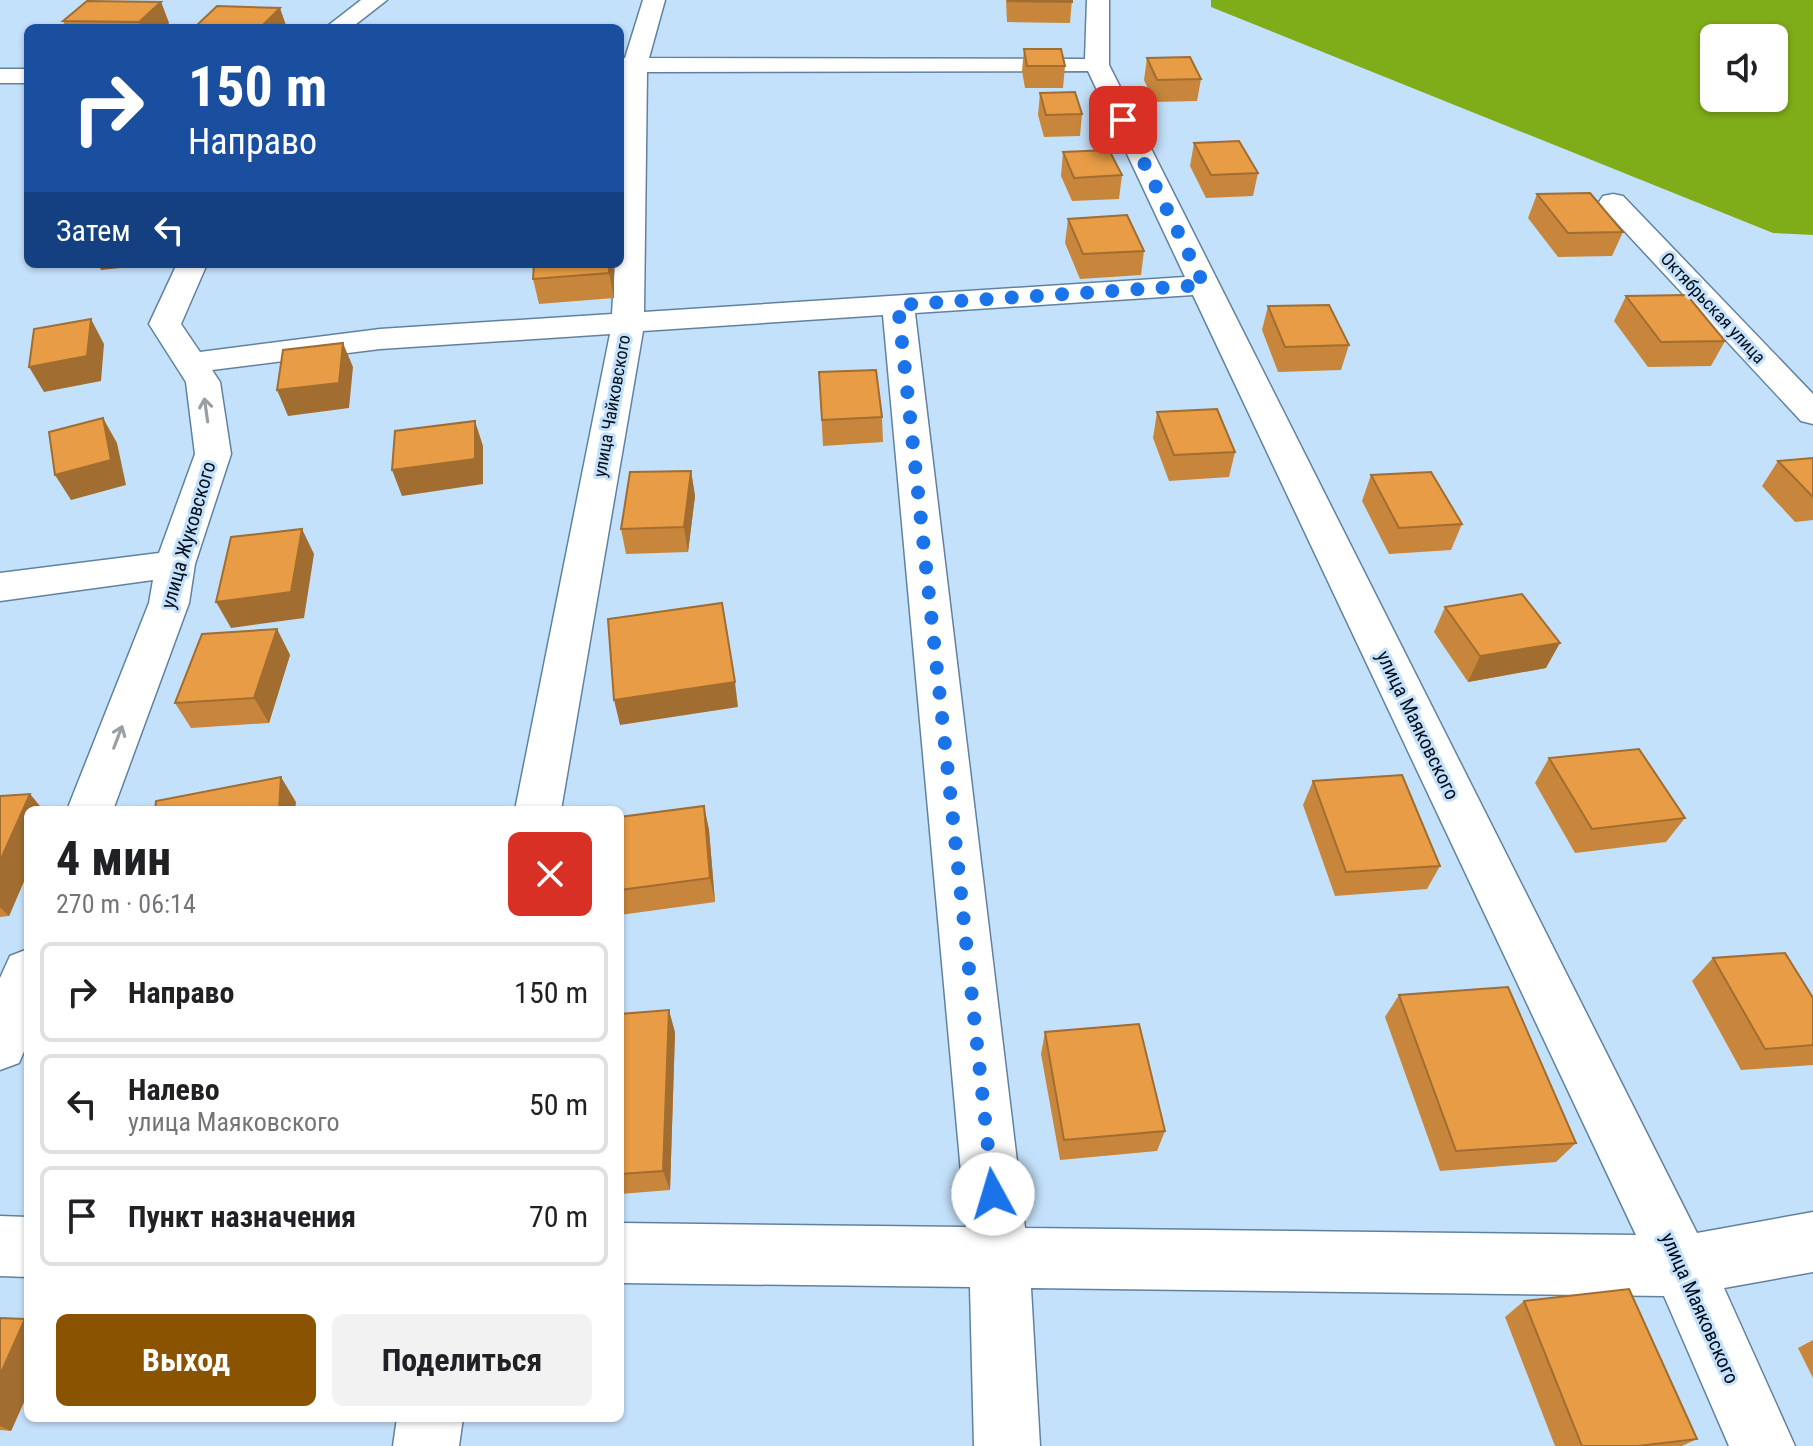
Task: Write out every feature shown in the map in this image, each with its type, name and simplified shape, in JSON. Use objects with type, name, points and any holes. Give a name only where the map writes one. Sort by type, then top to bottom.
[{"type":"street","points":[[342,24],[376,0]]},
{"type":"street","name":"улица Чайковского","points":[[539,806],[628,323],[628,65],[654,0]]},
{"type":"street","name":"улица Маяковского","points":[[1098,0],[1097,65],[1682,1266],[1762,1446]]},
{"type":"street","points":[[628,65],[1097,65]]},
{"type":"street","points":[[0,76],[24,76]]},
{"type":"street","name":"Октябрьская улица","points":[[1613,202],[1813,414]]},
{"type":"street","name":"улица Жуковского","points":[[92,806],[169,603],[175,564],[213,454],[203,382],[165,324],[190,268]]},
{"type":"street","points":[[191,363],[380,339],[1204,285]]},
{"type":"street","points":[[898,305],[999,1258],[1007,1446]]},
{"type":"street","points":[[0,587],[175,564]]},
{"type":"street","points":[[0,1045],[24,982]]},
{"type":"street","points":[[624,1253],[1682,1266],[1813,1242]]},
{"type":"street","points":[[0,1246],[24,1247]]},
{"type":"street","points":[[426,1446],[429,1422]]},
{"type":"green space","points":[[1211,0],[1813,0],[1813,235],[1773,233],[1211,7]]},
{"type":"building","points":[[1072,0],[1072,2],[1008,1]]},
{"type":"building","points":[[87,1],[161,2],[139,22],[63,21]]},
{"type":"building","points":[[217,6],[280,8],[264,24],[198,24]]},
{"type":"building","points":[[1024,49],[1061,49],[1065,66],[1027,66]]},
{"type":"building","points":[[1190,57],[1201,79],[1157,80],[1147,58]]},
{"type":"building","points":[[1075,92],[1082,114],[1046,115],[1040,93]]},
{"type":"building","points":[[1239,141],[1258,173],[1211,175],[1194,143]]},
{"type":"building","points":[[1109,150],[1122,175],[1074,178],[1063,152]]},
{"type":"building","points":[[1590,193],[1623,232],[1568,233],[1537,194]]},
{"type":"building","points":[[1127,215],[1144,251],[1083,254],[1068,219]]},
{"type":"building","points":[[534,268],[609,268],[609,273],[533,279]]},
{"type":"building","points":[[1687,295],[1725,341],[1661,342],[1626,296]]},
{"type":"building","points":[[1329,305],[1349,345],[1285,347],[1268,306]]},
{"type":"building","points":[[91,319],[87,356],[29,367],[34,329]]},
{"type":"building","points":[[343,343],[339,383],[277,390],[283,350]]},
{"type":"building","points":[[876,370],[882,417],[822,420],[819,372]]},
{"type":"building","points":[[1217,409],[1235,452],[1174,455],[1157,412]]},
{"type":"building","points":[[103,418],[111,460],[55,475],[49,432]]},
{"type":"building","points":[[475,421],[475,459],[392,470],[395,431]]},
{"type":"building","points":[[1813,458],[1813,497],[1778,461]]},
{"type":"building","points":[[691,471],[684,527],[621,529],[630,472]]},
{"type":"building","points":[[1431,472],[1462,524],[1399,528],[1371,475]]},
{"type":"building","points":[[302,529],[291,592],[216,602],[231,537]]},
{"type":"building","points":[[1522,594],[1560,643],[1480,656],[1445,607]]},
{"type":"building","points":[[722,603],[735,682],[614,700],[608,619]]},
{"type":"building","points":[[277,629],[254,698],[175,703],[202,634]]},
{"type":"building","points":[[1639,749],[1685,818],[1592,829],[1549,758]]},
{"type":"building","points":[[1402,775],[1440,866],[1346,872],[1313,781]]},
{"type":"building","points":[[281,777],[279,806],[155,806],[156,801]]},
{"type":"building","points":[[30,794],[0,861],[0,796]]},
{"type":"building","points":[[704,806],[710,878],[624,889],[624,816]]},
{"type":"building","points":[[1785,953],[1813,998],[1813,1045],[1765,1049],[1713,958]]},
{"type":"building","points":[[1508,987],[1576,1143],[1456,1151],[1399,995]]},
{"type":"building","points":[[669,1010],[663,1171],[624,1174],[624,1014]]},
{"type":"building","points":[[1139,1024],[1165,1131],[1064,1140],[1045,1032]]},
{"type":"building","points":[[1629,1289],[1697,1439],[1638,1446],[1582,1446],[1524,1301]]},
{"type":"building","points":[[0,1318],[24,1319],[24,1321],[0,1375]]},
{"type":"route","points":[[993,1194],[898,305],[1204,285],[1123,120]]}]
